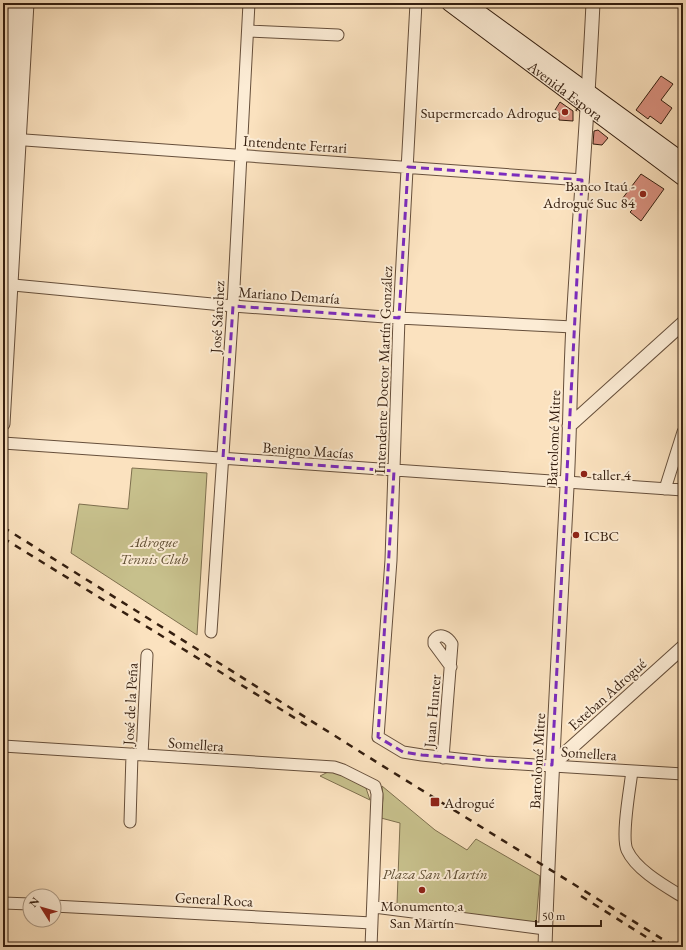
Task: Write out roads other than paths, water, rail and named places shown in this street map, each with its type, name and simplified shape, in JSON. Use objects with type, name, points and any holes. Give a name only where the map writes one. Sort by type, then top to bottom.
[{"type":"main road","name":"Avenida Espora","points":[[449,3],[588,99],[683,160]]},
{"type":"main road","name":"Avenida Espora","points":[[466,3],[588,99],[683,178]]},
{"type":"street","points":[[13,139],[16,3]]},
{"type":"street","points":[[3,222],[9,152],[13,139],[27,3]]},
{"type":"street","name":"José Sánchez","points":[[211,632],[233,306],[240,155],[249,30],[249,3]]},
{"type":"street","name":"Intendente Doctor Martín González","points":[[378,737],[391,560],[399,318],[416,3]]},
{"type":"street","name":"Bartolomé Mitre","points":[[545,947],[547,874],[567,483],[573,327],[593,3]]},
{"type":"street","points":[[249,30],[338,34]]},
{"type":"street","name":"Intendente Ferrari","points":[[13,139],[582,180]]},
{"type":"street","points":[[3,424],[9,152]]},
{"type":"street","name":"Mariano Demaría","points":[[7,285],[233,306],[399,318],[573,327]]},
{"type":"street","points":[[569,426],[683,323]]},
{"type":"street","points":[[665,490],[683,432]]},
{"type":"street","name":"Benigno Macías","points":[[3,443],[665,490],[683,490]]},
{"type":"street","name":"Esteban Adrogué","points":[[552,765],[683,647]]},
{"type":"street","name":"José de la Peña","points":[[130,822],[148,655]]},
{"type":"street","name":"Juan Hunter","points":[[443,758],[450,667]]},
{"type":"street","name":"Somellera","points":[[378,737],[403,752],[443,758],[683,774]]},
{"type":"street","name":"Somellera","points":[[3,746],[339,768],[375,786],[377,794],[374,907]]},
{"type":"street","points":[[632,771],[624,838],[627,851],[643,870],[683,897]]},
{"type":"street","points":[[3,903],[22,904]]},
{"type":"street","name":"General Roca","points":[[62,906],[372,923]]},
{"type":"street","points":[[371,947],[374,907],[546,929]]},
{"type":"railway","points":[[3,527],[378,763],[675,947]]},
{"type":"railway","points":[[3,538],[311,728]]},
{"type":"railway","points":[[581,896],[662,947]]},
{"type":"place","name":"Supermercado Adrogue","points":[[565,112]]},
{"type":"place","name":"Banco Itaú - Adrogué Suc 84","points":[[643,194]]},
{"type":"place","name":"taller 4","points":[[584,474]]},
{"type":"place","name":"ICBC","points":[[576,535]]},
{"type":"place","name":"Adrogué","points":[[435,802]]},
{"type":"place","name":"Monumento a San Martín","points":[[422,890]]},
{"type":"park label","name":"Adrogue Tennis Club","points":[[154,550]]},
{"type":"park label","name":"Plaza San Martín","points":[[435,873]]}]
